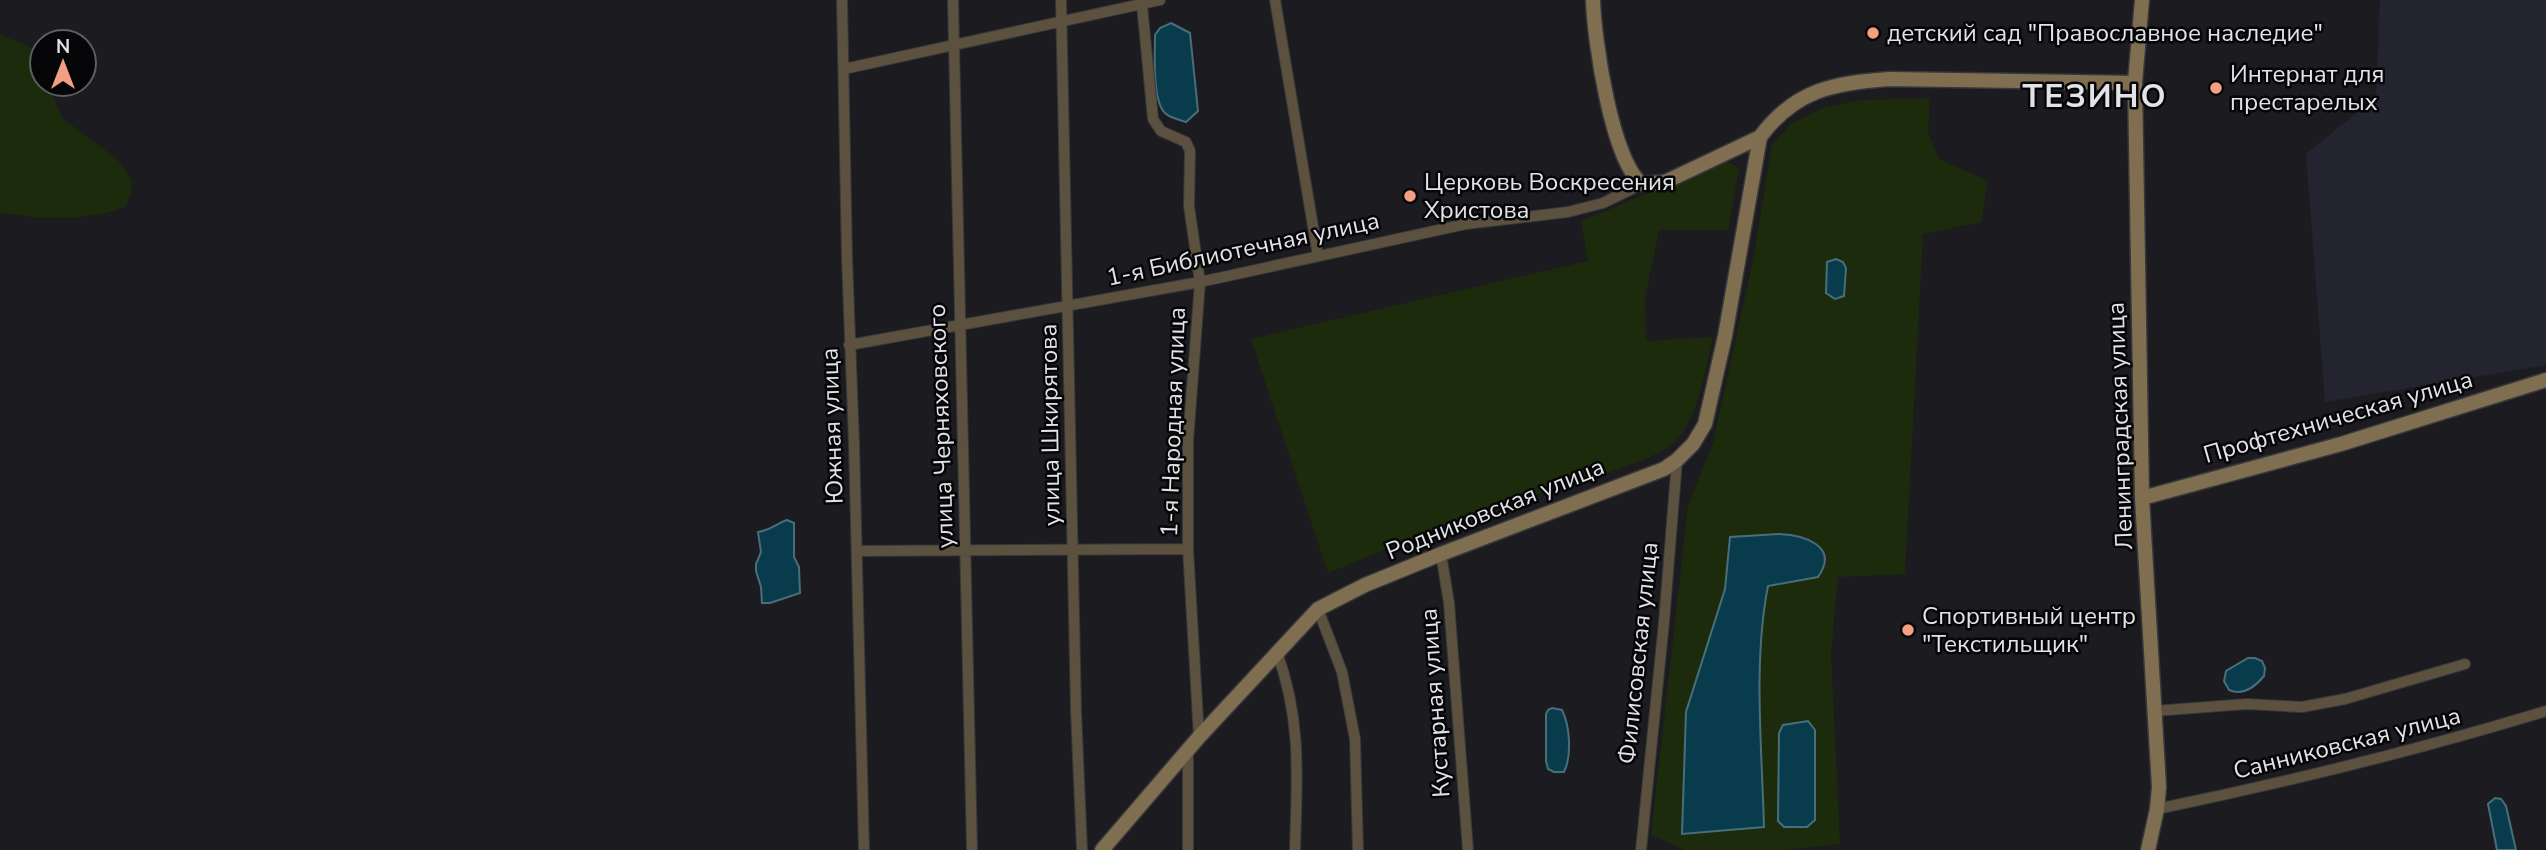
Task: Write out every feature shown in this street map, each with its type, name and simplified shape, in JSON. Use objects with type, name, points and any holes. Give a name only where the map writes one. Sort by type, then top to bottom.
[{"type":"main road","points":[[1593,0],[1601,67],[1617,136],[1628,168],[1642,184],[1665,182],[1760,138],[1775,117],[1794,102],[1821,90],[1852,82],[1889,79],[2136,83]]},
{"type":"main road","name":"Ленинградская улица","points":[[2142,0],[2136,83],[2143,498],[2159,787],[2148,850]]},
{"type":"main road","name":"Родниковская улица","points":[[1102,850],[1199,737],[1318,609],[1365,585],[1441,554],[1664,469],[1693,444],[1705,424],[1725,336],[1760,138]]},
{"type":"main road","name":"Профтехническая улица","points":[[2143,498],[2341,444],[2546,380]]},
{"type":"street","name":"Южная улица","points":[[842,0],[864,850]]},
{"type":"street","name":"улица Черняховского","points":[[953,0],[972,850]]},
{"type":"street","name":"улица Шкирятова","points":[[1060,0],[1076,711],[1082,850]]},
{"type":"street","points":[[844,69],[1160,0]]},
{"type":"street","points":[[1275,0],[1318,256]]},
{"type":"street","name":"1-я Народная улица","points":[[1142,5],[1153,119],[1161,131],[1189,146],[1189,206],[1200,282],[1188,441],[1188,549],[1199,737]]},
{"type":"street","name":"1-я Библиотечная улица","points":[[849,345],[1200,282],[1476,223],[1569,212],[1603,203],[1642,184]]},
{"type":"street","name":"Филисовская улица","points":[[1641,850],[1663,636],[1677,460]]},
{"type":"street","points":[[857,551],[1188,549]]},
{"type":"street","name":"Кустарная улица","points":[[1441,554],[1449,603],[1468,850]]},
{"type":"street","points":[[1318,609],[1342,672],[1355,739],[1358,850]]},
{"type":"street","points":[[1277,652],[1287,682],[1297,747],[1294,850]]},
{"type":"street","points":[[2154,711],[2247,704],[2302,707],[2344,699],[2465,664]]},
{"type":"street","name":"Санниковская улица","points":[[2157,809],[2278,784],[2546,711]]},
{"type":"street","points":[[1188,751],[1188,850]]},
{"type":"shaded area","points":[[2380,0],[2546,0],[2546,365],[2325,402],[2306,154],[2376,97]]},
{"type":"green space","points":[[0,31],[1,35],[28,46],[28,98],[54,98],[62,118],[117,159],[132,180],[131,194],[126,206],[113,211],[64,218],[29,217],[0,212]]},
{"type":"green space","points":[[1930,98],[1928,132],[1939,159],[1988,181],[1981,222],[1923,234],[1905,574],[1838,577],[1831,653],[1840,844],[1785,850],[1685,850],[1651,835],[1688,506],[1713,443],[1753,260],[1772,144],[1792,123],[1826,107],[1862,100]]},
{"type":"green space","points":[[1726,161],[1739,168],[1728,230],[1659,230],[1645,298],[1646,341],[1713,337],[1697,403],[1679,438],[1665,449],[1614,471],[1470,515],[1328,573],[1251,339],[1588,261],[1581,221]]},
{"type":"water","points":[[1171,23],[1190,33],[1198,111],[1186,122],[1165,113],[1156,88],[1155,35],[1160,28]]},
{"type":"water","points":[[1836,259],[1843,262],[1846,268],[1844,296],[1835,299],[1826,293],[1827,262]]},
{"type":"water","points":[[787,520],[794,523],[794,557],[799,567],[800,593],[762,603],[756,571],[761,552],[758,532]]},
{"type":"water","points":[[1779,534],[1799,537],[1816,544],[1825,557],[1818,577],[1768,586],[1763,615],[1760,675],[1764,827],[1682,834],[1686,712],[1725,589],[1730,537]]},
{"type":"water","points":[[2248,658],[2262,661],[2264,676],[2248,689],[2239,692],[2229,690],[2224,681],[2226,671]]},
{"type":"water","points":[[1552,708],[1562,710],[1567,724],[1569,750],[1564,772],[1548,769],[1546,761],[1546,714]]},
{"type":"water","points":[[1808,721],[1815,730],[1815,820],[1807,827],[1784,827],[1778,821],[1779,733],[1783,725]]},
{"type":"water","points":[[2495,798],[2501,799],[2506,806],[2516,850],[2497,850],[2488,804]]},
{"type":"place","name":"детский сад \"Православное наследие\"","points":[[1873,33]]},
{"type":"place","name":"Интернат для престарелых","points":[[2216,88]]},
{"type":"place","name":"Церковь Воскресения Христова","points":[[1410,196]]},
{"type":"place","name":"Спортивный центр \"Текстильщик\"","points":[[1908,630]]},
{"type":"district","name":"ТЕЗИНО","points":[[2095,96]]}]
